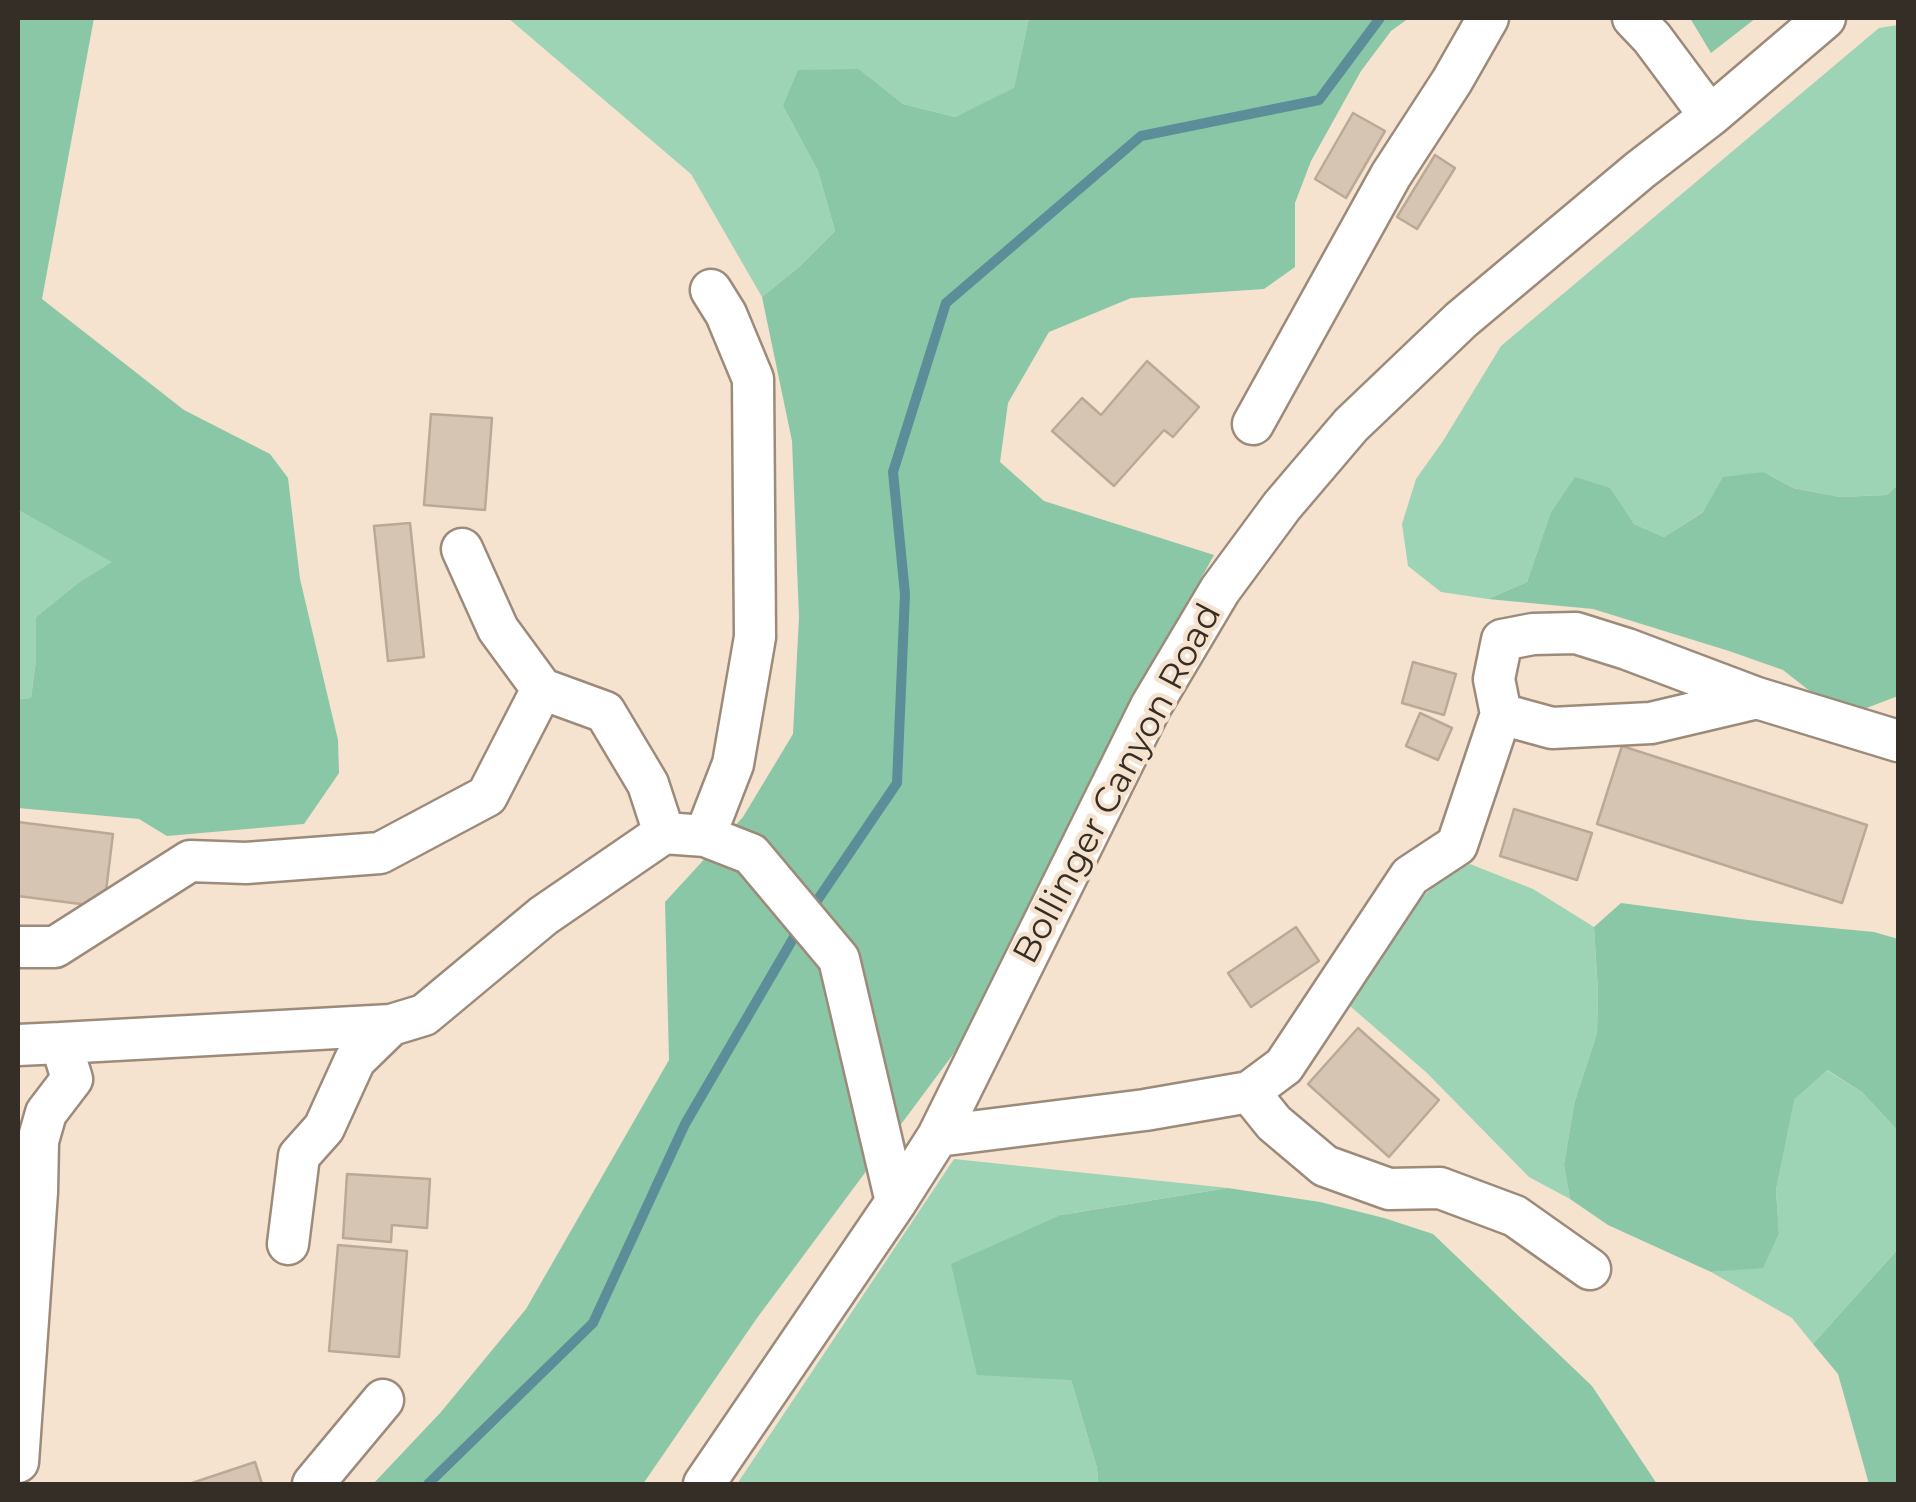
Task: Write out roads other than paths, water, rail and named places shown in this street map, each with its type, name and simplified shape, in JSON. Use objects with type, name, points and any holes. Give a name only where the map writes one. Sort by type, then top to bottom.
[{"type":"street","points":[[1254,424],[1391,175],[1488,18]]},
{"type":"street","points":[[1634,18],[1710,116]]},
{"type":"street","name":"Bollinger Canyon Road","points":[[704,1484],[938,1136],[1151,706],[1220,590],[1282,506],[1351,426],[1461,320],[1825,18]]},
{"type":"street","points":[[705,836],[733,764],[754,637],[753,379],[726,314],[711,290]]},
{"type":"street","points":[[462,550],[498,629],[542,689],[605,712],[648,784],[664,833]]},
{"type":"street","points":[[938,1136],[1145,1110],[1249,1092],[1284,1066],[1410,876],[1457,844],[1501,714],[1494,679],[1502,640],[1533,634],[1576,633],[1758,698],[1898,741]]},
{"type":"street","points":[[18,947],[54,947],[190,861],[246,863],[380,853],[488,796],[542,689]]},
{"type":"street","points":[[1501,714],[1552,728],[1651,724],[1758,698]]},
{"type":"street","points":[[18,1046],[391,1025],[424,1015],[544,916],[664,833],[705,836],[751,854],[839,959],[896,1202]]},
{"type":"street","points":[[288,1244],[299,1156],[324,1128],[356,1060],[391,1025]]},
{"type":"street","points":[[18,1462],[38,1192],[38,1141],[46,1113],[72,1079],[62,1043]]},
{"type":"street","points":[[1249,1092],[1274,1123],[1325,1166],[1389,1189],[1440,1188],[1514,1216],[1590,1269]]},
{"type":"street","points":[[313,1484],[383,1400]]},
{"type":"waterway","points":[[810,911],[897,783],[905,594],[893,472],[946,303],[1141,136],[1319,100],[1380,18]]},
{"type":"waterway","points":[[428,1484],[593,1323],[685,1124],[801,925]]}]
